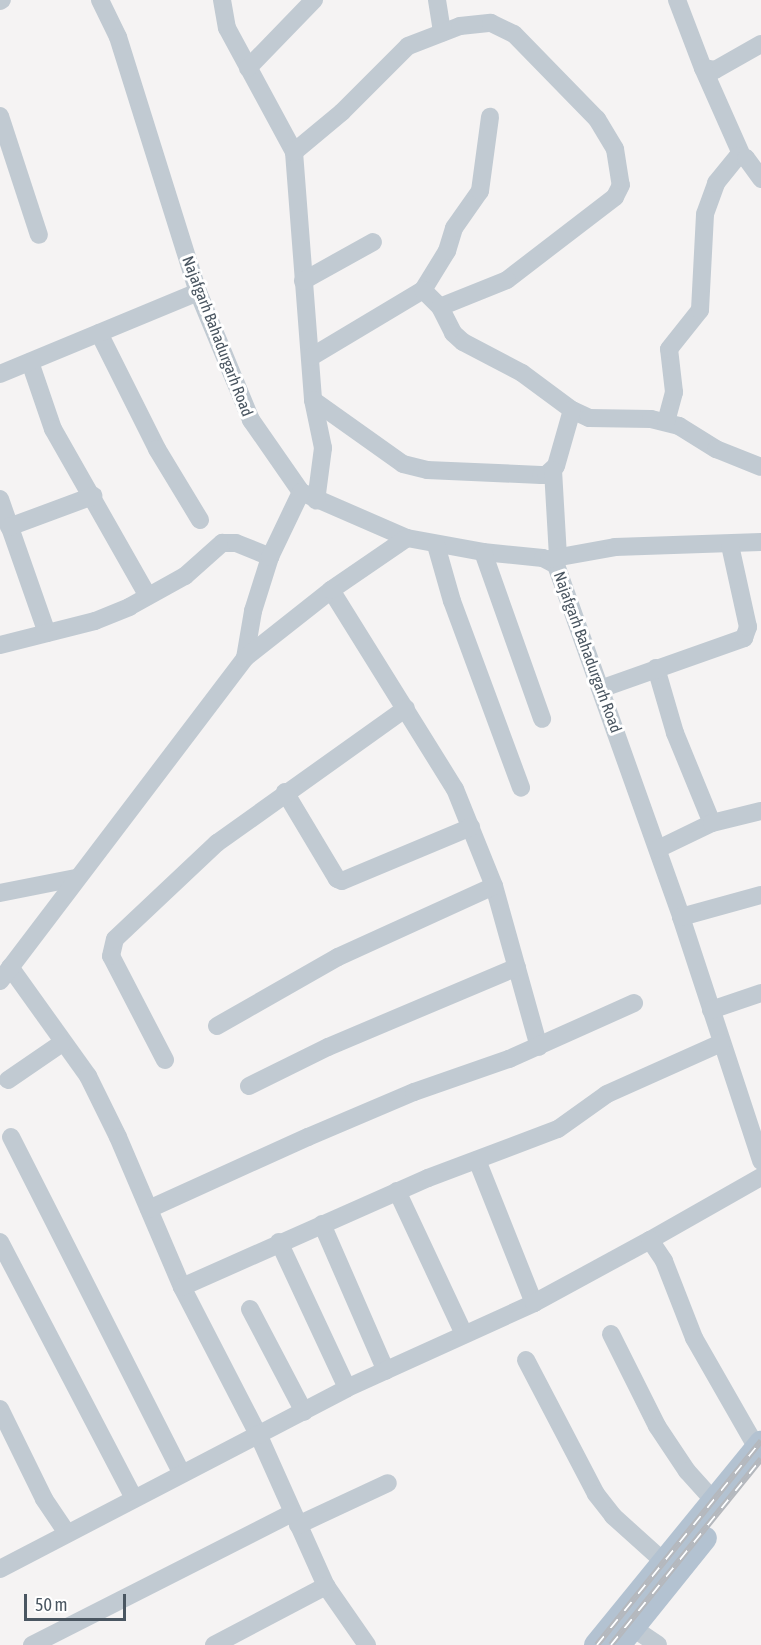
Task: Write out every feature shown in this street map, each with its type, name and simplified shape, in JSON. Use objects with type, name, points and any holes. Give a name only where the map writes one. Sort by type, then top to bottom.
[{"type":"main road","points":[[596,1645],[714,1501],[760,1453]]},
{"type":"main road","points":[[626,1637],[760,1453]]},
{"type":"street","name":"Najafgarh Bahadurgarh Road","points":[[100,0],[118,37],[198,292],[251,420],[309,496],[407,538],[483,552],[554,558],[603,688],[761,1161]]},
{"type":"street","points":[[222,0],[227,28],[294,152],[313,400],[324,459],[309,496],[270,557],[253,610],[245,658]]},
{"type":"street","points":[[248,68],[314,0]]},
{"type":"street","points":[[437,0],[442,33]]},
{"type":"street","points":[[677,0],[703,68],[742,156],[761,178]]},
{"type":"street","points":[[294,152],[348,106],[408,46],[442,33],[491,23],[514,34],[604,128],[615,149],[621,185],[615,197],[514,276],[440,308]]},
{"type":"street","points":[[703,68],[716,70],[761,44]]},
{"type":"street","points":[[311,357],[423,290],[447,251],[454,228],[480,191],[490,117]]},
{"type":"street","points":[[1,119],[39,235]]},
{"type":"street","points":[[666,422],[674,392],[669,349],[695,319],[702,301],[700,253],[705,214],[716,183],[734,157],[742,156]]},
{"type":"street","points":[[303,281],[373,242]]},
{"type":"street","points":[[423,290],[440,308],[453,333],[463,342],[522,373],[572,410],[589,418],[666,422],[761,467]]},
{"type":"street","points":[[0,374],[198,292]]},
{"type":"street","points":[[99,333],[157,449],[200,520]]},
{"type":"street","points":[[30,362],[53,429],[148,596]]},
{"type":"street","points":[[313,400],[403,464],[415,468],[546,475],[553,470]]},
{"type":"street","points":[[572,410],[553,470],[554,558],[615,547],[761,543]]},
{"type":"street","points":[[9,527],[93,496]]},
{"type":"street","points":[[0,499],[47,633]]},
{"type":"street","points":[[367,1645],[326,1586],[258,1434],[182,1287],[91,1083],[5,974],[245,658],[332,590],[407,538]]},
{"type":"street","points":[[0,645],[95,621],[185,576],[222,543],[236,543],[270,557]]},
{"type":"street","points":[[436,545],[452,601],[521,788]]},
{"type":"street","points":[[603,688],[744,638],[748,627],[730,545]]},
{"type":"street","points":[[483,552],[542,719]]},
{"type":"street","points":[[332,590],[447,774],[494,886],[539,1047]]},
{"type":"street","points":[[656,668],[675,733],[712,823]]},
{"type":"street","points":[[165,1060],[111,956],[111,946],[217,843],[285,792],[406,708]]},
{"type":"street","points":[[285,792],[337,879],[342,881],[471,827]]},
{"type":"street","points":[[658,849],[712,823],[761,811]]},
{"type":"street","points":[[0,893],[76,878]]},
{"type":"street","points":[[217,1026],[338,957],[494,886]]},
{"type":"street","points":[[681,917],[761,895]]},
{"type":"street","points":[[249,1086],[328,1047],[517,967]]},
{"type":"street","points":[[711,1010],[761,993]]},
{"type":"street","points":[[149,1209],[363,1114],[539,1047],[634,1003]]},
{"type":"street","points":[[182,1287],[397,1191],[558,1129],[607,1094],[721,1043]]},
{"type":"street","points":[[8,1080],[62,1044]]},
{"type":"street","points":[[11,1137],[181,1473]]},
{"type":"street","points":[[477,1160],[534,1303]]},
{"type":"street","points":[[0,1569],[133,1496],[304,1412],[347,1388],[534,1303],[761,1177]]},
{"type":"street","points":[[397,1191],[464,1334]]},
{"type":"street","points":[[322,1224],[386,1371]]},
{"type":"street","points":[[650,1240],[664,1261],[694,1338],[760,1453]]},
{"type":"street","points":[[0,1242],[133,1496]]},
{"type":"street","points":[[279,1242],[347,1388]]},
{"type":"street","points":[[250,1309],[304,1412]]},
{"type":"street","points":[[611,1334],[657,1426],[687,1471],[714,1501]]},
{"type":"street","points":[[526,1360],[596,1494],[613,1516],[664,1562]]},
{"type":"street","points":[[0,1409],[44,1499],[66,1532]]},
{"type":"street","points":[[32,1645],[295,1519],[388,1483]]},
{"type":"street","points":[[214,1645],[326,1586]]},
{"type":"street","points":[[626,1637],[658,1645]]},
{"type":"railway","points":[[597,1645],[761,1441]]},
{"type":"railway","points":[[611,1645],[761,1459]]}]
